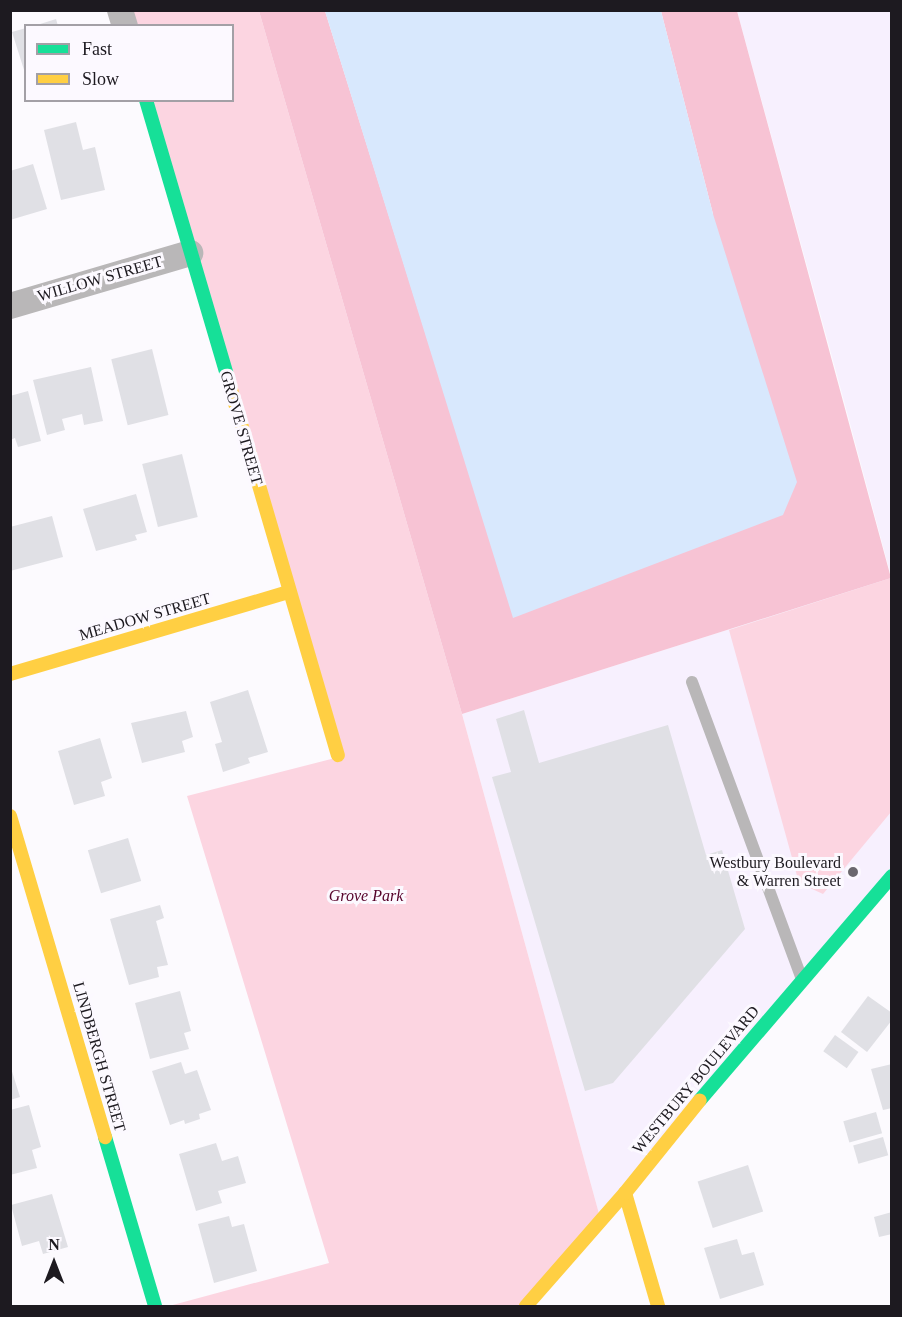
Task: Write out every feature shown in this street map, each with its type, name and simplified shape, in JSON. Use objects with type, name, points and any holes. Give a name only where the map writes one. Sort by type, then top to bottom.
[{"type":"street","name":"GROVE STREET","points":[[147,102],[338,755]]},
{"type":"street","name":"WILLOW STREET","points":[[10,306],[190,253]]},
{"type":"street","name":"MEADOW STREET","points":[[10,674],[289,592]]},
{"type":"street","name":"LINDBERGH STREET","points":[[10,816],[155,1306]]},
{"type":"street","name":"WESTBURY BOULEVARD","points":[[526,1306],[625,1193],[654,1155],[891,876]]},
{"type":"street","points":[[625,1193],[658,1306]]},
{"type":"lane","points":[[692,682],[802,981]]},
{"type":"shaded area","points":[[259,11],[325,11],[514,617],[713,214],[661,11],[737,11],[891,578],[462,714]]},
{"type":"shaded area","points":[[737,11],[891,11],[891,576],[837,375]]},
{"type":"shaded area","points":[[891,578],[891,876],[601,1221],[462,714]]},
{"type":"green space","name":"Grove Park","points":[[120,11],[259,11],[462,714],[601,1221],[526,1306],[169,1306],[329,1263],[187,796],[339,757],[146,102],[234,102],[234,24],[124,24]]},
{"type":"green space","points":[[891,578],[891,812],[823,894],[799,883],[729,630]]},
{"type":"water","points":[[325,11],[661,11],[713,214],[797,482],[783,515],[513,618]]},
{"type":"building","points":[[56,19],[57,24],[40,24]]},
{"type":"building","points":[[24,29],[24,70],[12,32]]},
{"type":"building","points":[[76,122],[83,150],[95,147],[105,190],[61,200],[44,130]]},
{"type":"building","points":[[33,164],[47,209],[10,220],[10,171]]},
{"type":"building","points":[[152,349],[168,415],[128,425],[111,359]]},
{"type":"building","points":[[91,367],[103,421],[84,425],[82,414],[62,419],[65,430],[47,435],[33,380]]},
{"type":"building","points":[[28,391],[41,441],[18,447],[15,438],[10,440],[10,396]]},
{"type":"building","points":[[182,454],[198,517],[158,527],[142,464]]},
{"type":"building","points":[[136,494],[147,532],[135,535],[137,540],[96,551],[83,509]]},
{"type":"building","points":[[52,516],[63,557],[10,571],[10,527]]},
{"type":"building","points":[[248,690],[268,752],[248,758],[250,763],[223,772],[215,744],[222,742],[210,702]]},
{"type":"building","points":[[524,710],[539,763],[668,725],[706,855],[722,850],[745,929],[613,1083],[585,1091],[492,777],[511,772],[496,719]]},
{"type":"building","points":[[186,711],[193,737],[182,741],[185,752],[142,763],[131,723]]},
{"type":"building","points":[[100,738],[112,778],[101,782],[105,796],[74,805],[58,751]]},
{"type":"building","points":[[128,838],[141,881],[101,893],[88,850]]},
{"type":"building","points":[[160,905],[164,918],[156,921],[168,965],[157,967],[159,977],[129,985],[110,919]]},
{"type":"building","points":[[180,991],[191,1031],[184,1033],[189,1049],[150,1059],[135,1003]]},
{"type":"building","points":[[868,996],[892,1013],[892,1020],[867,1052],[841,1032]]},
{"type":"building","points":[[835,1035],[858,1052],[847,1068],[823,1051]]},
{"type":"building","points":[[181,1062],[185,1074],[197,1070],[211,1110],[199,1114],[200,1119],[185,1124],[184,1120],[170,1125],[152,1071]]},
{"type":"building","points":[[892,1064],[892,1108],[883,1110],[871,1069]]},
{"type":"building","points":[[10,1065],[20,1097],[10,1100]]},
{"type":"building","points":[[29,1105],[41,1147],[32,1150],[37,1168],[10,1175],[10,1110]]},
{"type":"building","points":[[876,1112],[882,1133],[849,1143],[843,1121]]},
{"type":"building","points":[[883,1137],[888,1155],[858,1164],[853,1146]]},
{"type":"building","points":[[216,1143],[222,1161],[238,1156],[246,1183],[218,1191],[222,1203],[196,1211],[179,1154]]},
{"type":"building","points":[[748,1165],[763,1212],[713,1228],[698,1181]]},
{"type":"building","points":[[52,1194],[68,1247],[43,1254],[39,1241],[22,1246],[11,1205]]},
{"type":"building","points":[[892,1212],[892,1234],[879,1237],[874,1217]]},
{"type":"building","points":[[229,1216],[232,1227],[244,1224],[257,1271],[214,1283],[198,1224]]},
{"type":"building","points":[[737,1239],[742,1255],[754,1252],[764,1285],[720,1299],[704,1248]]},
{"type":"traffic: fast","points":[[147,102],[227,376]]},
{"type":"traffic: fast","points":[[700,1100],[892,876]]},
{"type":"traffic: fast","points":[[105,1137],[155,1306]]},
{"type":"traffic: slow","points":[[227,376],[338,755]]},
{"type":"traffic: slow","points":[[10,674],[289,592]]},
{"type":"traffic: slow","points":[[10,816],[105,1137]]},
{"type":"traffic: slow","points":[[526,1306],[625,1193],[700,1100]]},
{"type":"traffic: slow","points":[[625,1193],[658,1306]]},
{"type":"place","name":"Westbury Boulevard & Warren Street","points":[[853,872]]}]
